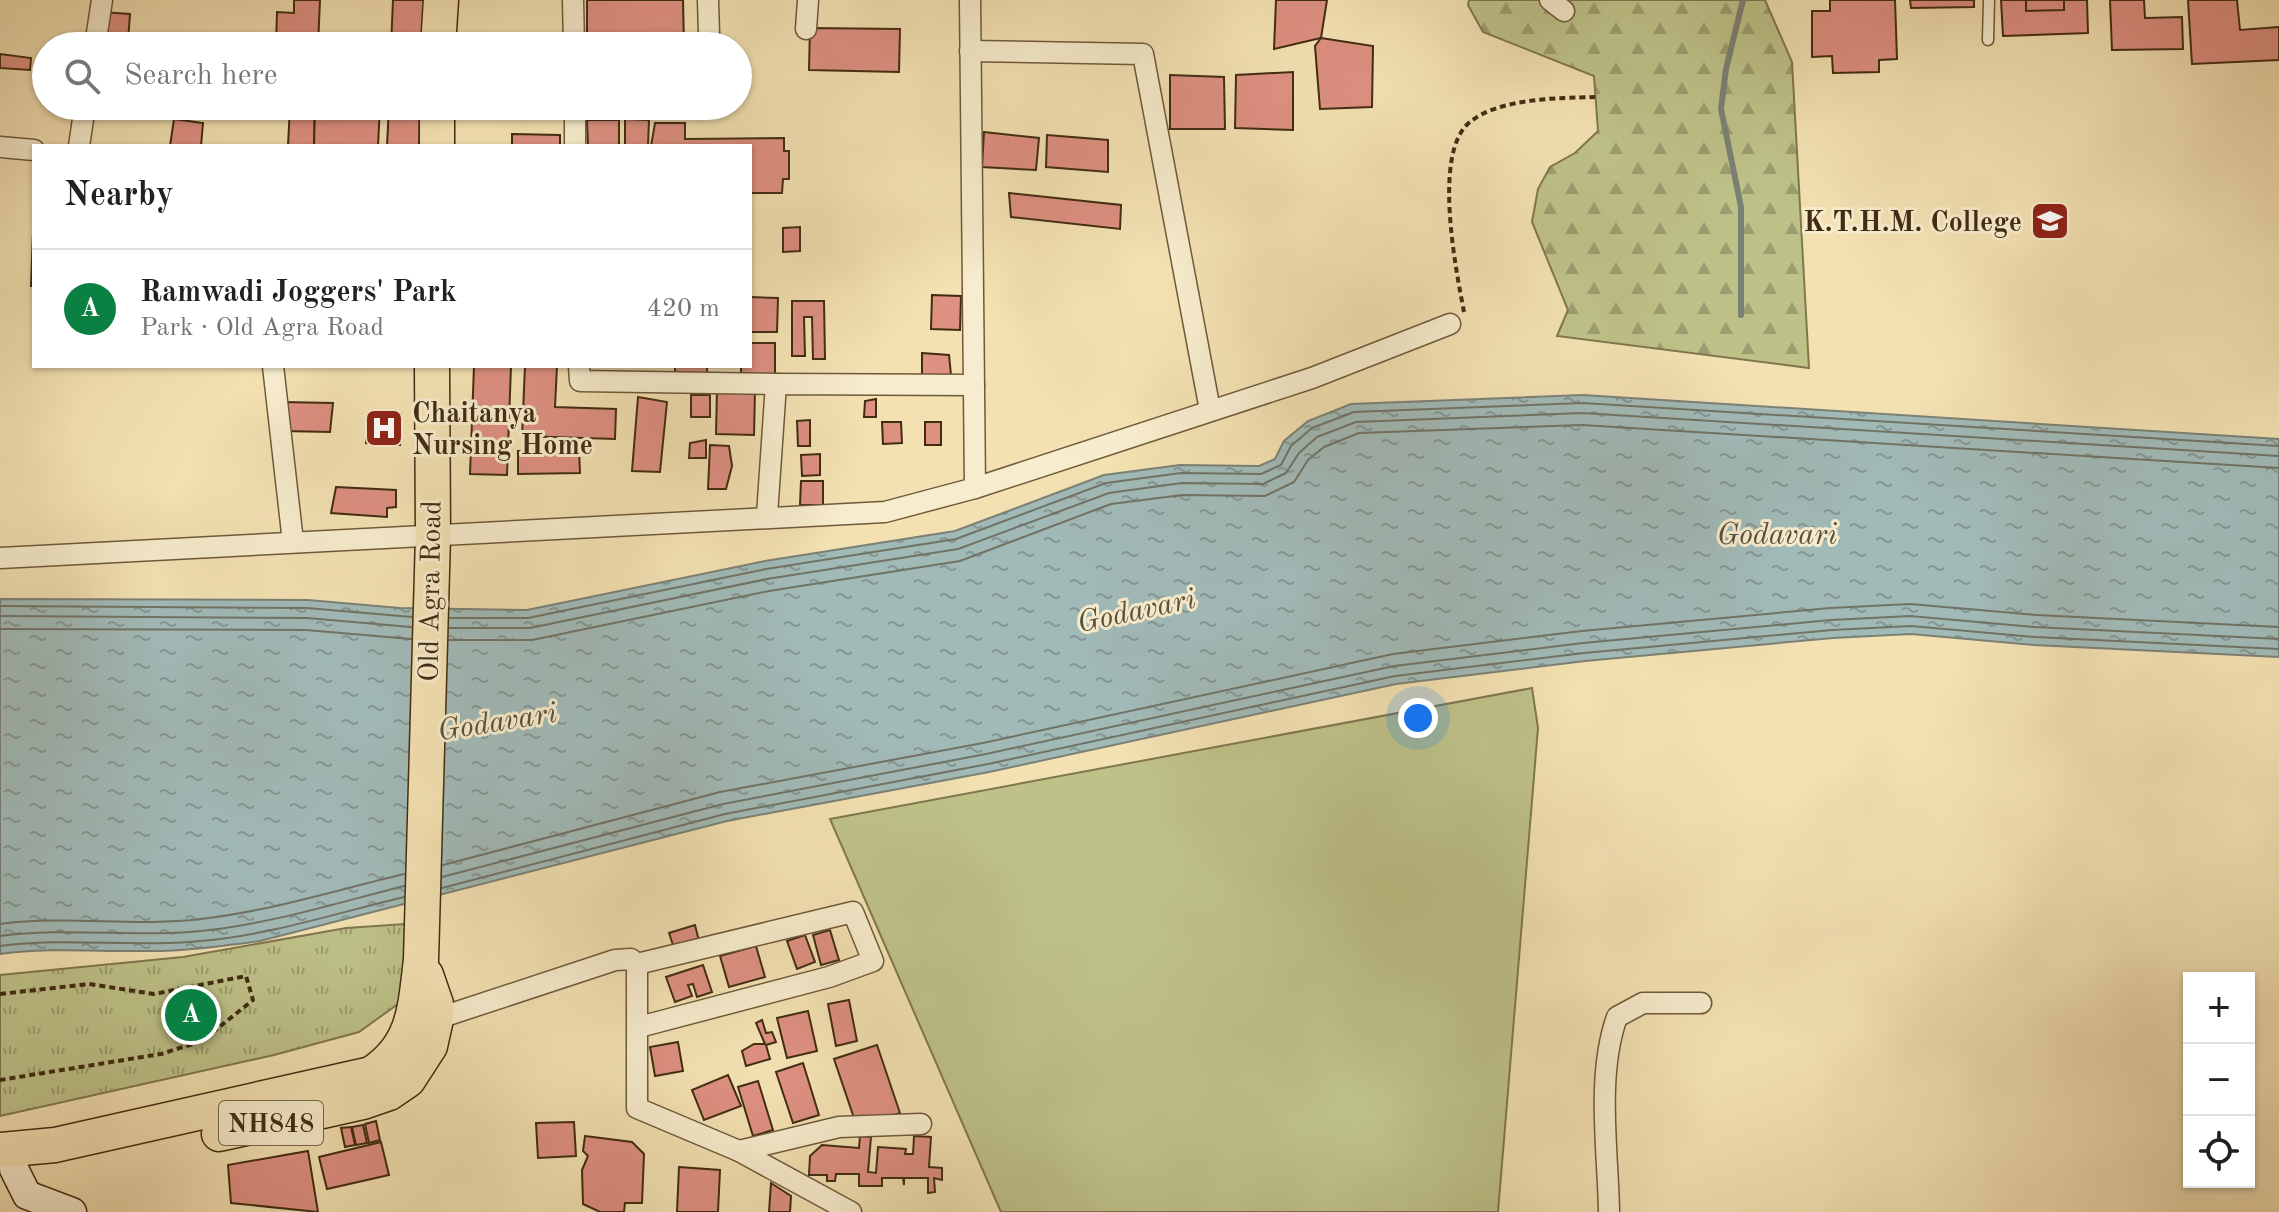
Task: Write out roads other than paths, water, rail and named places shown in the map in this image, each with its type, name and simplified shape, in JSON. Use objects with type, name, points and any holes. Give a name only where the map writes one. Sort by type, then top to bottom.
[{"type":"highway","points":[[439,32],[441,0]]},
{"type":"highway","points":[[437,120],[437,144]]},
{"type":"highway","name":"Old Agra Road","points":[[14,1174],[55,1145],[182,1119],[371,1074],[391,1062],[405,1042],[415,1007],[421,960],[432,550],[432,368]]},
{"type":"highway","name":"Old Agra Road","points":[[421,960],[436,1004],[436,1019]]},
{"type":"highway","name":"NH848","points":[[14,1174],[200,1138],[363,1102],[389,1093],[408,1080],[420,1064],[436,1019]]},
{"type":"main road","points":[[14,1174],[72,1212]]},
{"type":"street","points":[[97,32],[102,0]]},
{"type":"street","points":[[573,0],[574,32]]},
{"type":"street","points":[[708,0],[709,32]]},
{"type":"street","points":[[806,29],[808,0]]},
{"type":"street","points":[[970,0],[975,488]]},
{"type":"street","points":[[970,51],[1143,54],[1210,410]]},
{"type":"street","points":[[79,144],[83,120]]},
{"type":"street","points":[[575,120],[575,144]]},
{"type":"street","points":[[0,147],[32,150]]},
{"type":"street","points":[[0,558],[293,542],[432,550],[767,515],[885,512],[975,488],[1312,378],[1450,324]]},
{"type":"street","points":[[273,368],[293,542]]},
{"type":"street","points":[[579,368],[580,381],[974,385]]},
{"type":"street","points":[[767,515],[776,384]]},
{"type":"street","points":[[637,964],[853,912],[873,961],[829,977],[639,1027]]},
{"type":"street","points":[[436,1019],[615,960],[631,959],[637,964],[637,1108],[739,1151],[851,1212]]},
{"type":"street","points":[[1609,1212],[1609,1053],[1617,1017],[1643,1003],[1701,1003]]},
{"type":"street","points":[[739,1151],[839,1127],[921,1124]]},
{"type":"lane","points":[[1988,40],[1989,0]]},
{"type":"water","name":"Godavari","points":[[1583,395],[2279,439],[2279,657],[2034,645],[1911,634],[1833,638],[1585,661],[1396,684],[989,772],[727,821],[260,941],[176,950],[56,950],[0,954],[0,599],[308,600],[400,608],[527,610],[765,561],[955,531],[1104,475],[1180,465],[1259,466],[1275,459],[1284,441],[1308,421],[1351,404]]},
{"type":"waterway","points":[[1741,315],[1741,207],[1721,109],[1726,69],[1743,0]]},
{"type":"place","name":"K.T.H.M. College","points":[[2050,221]]},
{"type":"place","name":"Chaitanya Nursing Home","points":[[384,428]]},
{"type":"place","name":"Ramwadi Joggers' Park","points":[[191,1015]]}]
